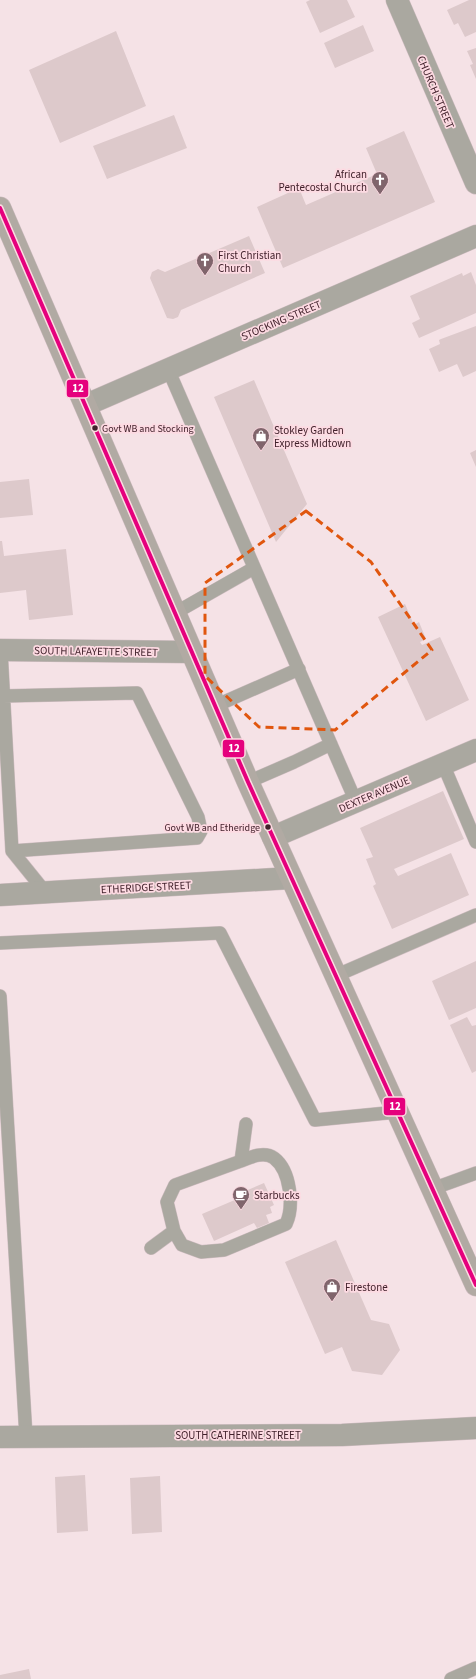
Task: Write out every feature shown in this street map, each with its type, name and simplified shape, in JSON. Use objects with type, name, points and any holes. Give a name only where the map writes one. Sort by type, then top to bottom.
[{"type":"main road","points":[[0,208],[272,837],[476,1285]]},
{"type":"street","name":"CHURCH STREET","points":[[397,0],[476,184]]},
{"type":"street","name":"STOCKING STREET","points":[[86,405],[476,236]]},
{"type":"street","name":"SOUTH LAFAYETTE STREET","points":[[1,650],[192,652]]},
{"type":"street","name":"DEXTER AVENUE","points":[[272,837],[476,750]]},
{"type":"street","name":"ETHERIDGE STREET","points":[[0,895],[291,878]]},
{"type":"street","name":"SOUTH CATHERINE STREET","points":[[0,1437],[342,1435],[476,1428]]},
{"type":"lane","points":[[168,369],[356,802]]},
{"type":"lane","points":[[175,613],[254,568]]},
{"type":"lane","points":[[1,650],[12,851],[46,893]]},
{"type":"lane","points":[[215,706],[299,669]]},
{"type":"lane","points":[[3,696],[137,692],[198,818],[201,831],[196,838],[12,851]]},
{"type":"lane","points":[[248,782],[331,744]]},
{"type":"lane","points":[[443,764],[476,842]]},
{"type":"lane","points":[[335,976],[476,915]]},
{"type":"lane","points":[[0,944],[220,933],[314,1120],[397,1112]]},
{"type":"lane","points":[[0,996],[26,1437]]},
{"type":"lane","points":[[241,1161],[246,1124]]},
{"type":"lane","points":[[260,1155],[273,1158],[284,1170],[291,1195],[290,1215],[286,1224],[224,1250],[201,1252],[182,1245],[174,1231],[167,1202],[175,1185],[241,1161],[260,1155]]},
{"type":"lane","points":[[432,1189],[476,1173]]},
{"type":"lane","points":[[151,1248],[174,1231]]},
{"type":"lane","points":[[451,1679],[476,1668]]},
{"type":"highlighted area","points":[[306,511],[371,562],[432,650],[335,730],[259,727],[205,676],[205,583]]},
{"type":"building","points":[[310,0],[347,0],[355,17],[320,33],[306,2]]},
{"type":"building","points":[[469,0],[476,0],[476,32],[465,37],[458,23],[454,25],[447,10]]},
{"type":"building","points":[[363,25],[374,51],[335,68],[324,43]]},
{"type":"building","points":[[116,31],[146,106],[60,143],[29,70]]},
{"type":"building","points":[[476,48],[476,79],[470,65],[473,64],[467,51]]},
{"type":"building","points":[[174,115],[187,148],[107,179],[93,146]]},
{"type":"building","name":"African Pentecostal Church","points":[[404,131],[435,202],[283,268],[257,207],[299,188],[306,205],[377,174],[366,148]]},
{"type":"building","name":"First Christian Church","points":[[249,236],[265,273],[181,310],[178,317],[173,319],[167,318],[150,278],[152,272],[158,269],[165,272]]},
{"type":"building","points":[[471,272],[476,285],[476,313],[419,338],[412,323],[420,319],[410,296],[462,273],[463,276]]},
{"type":"building","points":[[476,326],[476,371],[463,377],[457,364],[439,372],[429,349],[440,344],[439,340],[441,339]]},
{"type":"building","name":"Stokley Garden Express Midtown","points":[[254,380],[307,504],[276,542],[214,397]]},
{"type":"building","points":[[476,450],[476,467],[470,453]]},
{"type":"building","points":[[29,479],[33,515],[0,518],[0,482]]},
{"type":"building","points":[[0,541],[2,541],[4,556],[66,549],[73,615],[29,620],[26,590],[0,593]]},
{"type":"building","points":[[405,604],[414,625],[419,622],[426,639],[420,642],[422,645],[440,637],[469,700],[426,721],[378,617]]},
{"type":"building","points":[[443,791],[464,839],[394,869],[398,876],[451,853],[469,895],[392,929],[373,886],[376,884],[366,859],[373,857],[360,828]]},
{"type":"building","points":[[476,961],[476,1008],[449,1020],[432,981]]},
{"type":"building","points":[[467,1017],[472,1026],[476,1025],[476,1071],[472,1073],[450,1025]]},
{"type":"building","name":"Starbucks","points":[[264,1183],[274,1205],[270,1207],[272,1213],[266,1215],[269,1223],[257,1228],[254,1223],[214,1241],[202,1214],[244,1196],[243,1192]]},
{"type":"building","points":[[336,1240],[371,1320],[389,1324],[400,1350],[382,1375],[352,1371],[342,1347],[325,1354],[285,1262]]},
{"type":"building","points":[[85,1475],[88,1531],[57,1533],[55,1477]]},
{"type":"building","points":[[160,1476],[162,1532],[132,1534],[130,1478]]},
{"type":"building","points":[[29,1669],[31,1679],[0,1679],[0,1675]]},
{"type":"transit line","name":"12","points":[[0,208],[248,782],[476,1285]]},
{"type":"place","name":"African Pentecostal Church","points":[[380,195]]},
{"type":"place","name":"First Christian Church","points":[[205,276]]},
{"type":"place","name":"Govt WB and Stocking","points":[[95,428]]},
{"type":"place","name":"Stokley Garden Express Midtown","points":[[261,451]]},
{"type":"place","name":"Govt WB and Etheridge","points":[[268,827]]},
{"type":"place","name":"Starbucks","points":[[241,1210]]},
{"type":"place","name":"Firestone","points":[[332,1302]]}]
